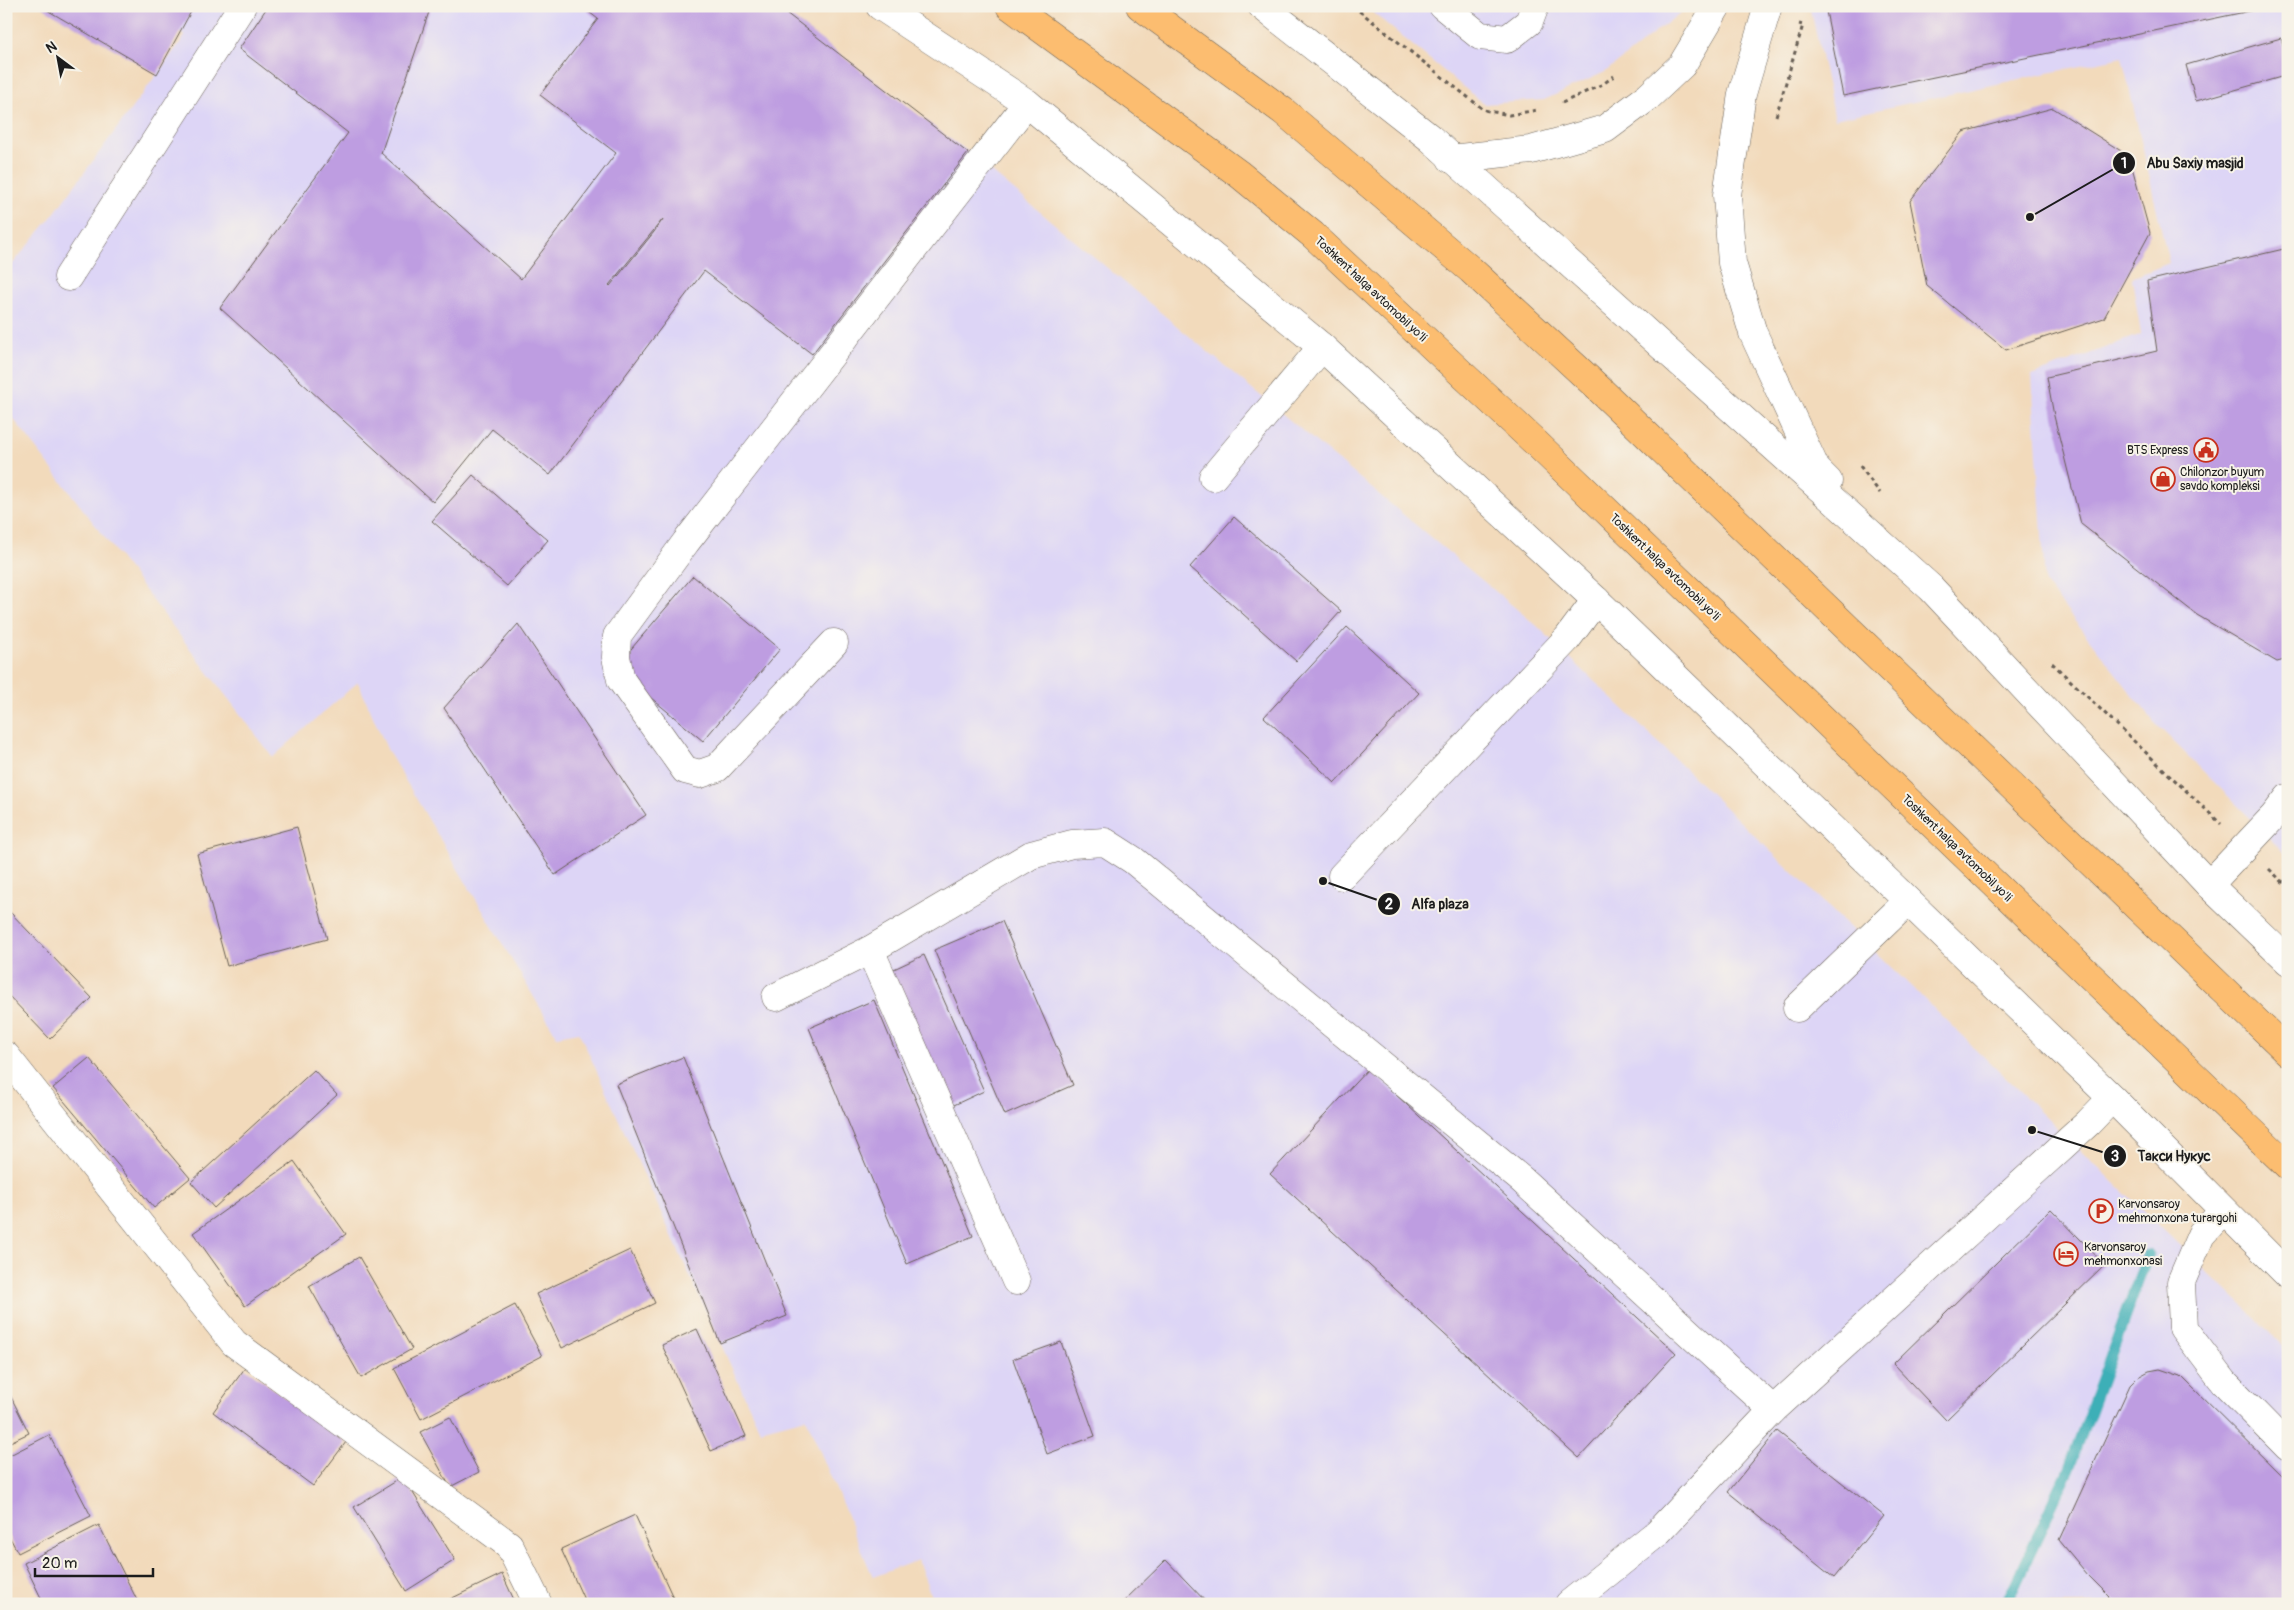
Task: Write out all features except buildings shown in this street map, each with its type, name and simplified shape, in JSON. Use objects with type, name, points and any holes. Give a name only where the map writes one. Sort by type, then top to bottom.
[{"type":"highway","name":"Toshkent halqa avtomobil yo'li","points":[[1010,6],[1239,174],[1313,236],[1536,443],[2288,1166]]},
{"type":"highway","points":[[1140,6],[1283,111],[1471,270],[1595,385],[2288,1052]]},
{"type":"street","points":[[68,277],[242,6]]},
{"type":"street","points":[[880,6],[1027,104],[1322,347],[1596,600],[2112,1098],[2288,1275]]},
{"type":"street","points":[[1262,6],[1430,138],[1451,159],[1932,588]]},
{"type":"street","points":[[1443,6],[1480,36],[1507,39],[1529,22],[1535,6]]},
{"type":"street","points":[[1451,159],[1531,150],[1605,130],[1648,97],[1682,66],[1717,6]]},
{"type":"street","points":[[1767,8],[1742,94],[1727,196],[1732,263],[1753,333],[1816,469],[1932,588],[2209,885],[2288,961]]},
{"type":"street","points":[[834,643],[717,768],[700,774],[684,770],[621,680],[616,657],[617,636],[634,612],[1027,104]]},
{"type":"street","points":[[1212,477],[1322,347]]},
{"type":"street","points":[[1342,876],[1567,639],[1596,600]]},
{"type":"street","points":[[2209,885],[2246,847],[2288,798]]},
{"type":"street","points":[[776,997],[870,950],[1031,854],[1072,844],[1105,842],[1133,860],[1522,1180],[1773,1410]]},
{"type":"street","points":[[1797,1008],[1907,902]]},
{"type":"street","points":[[870,950],[1016,1280]]},
{"type":"street","points":[[6,1056],[234,1344],[509,1545],[538,1604]]},
{"type":"street","points":[[1569,1604],[1657,1533],[1773,1410],[2088,1123],[2112,1098]]},
{"type":"street","points":[[2223,1211],[2201,1235],[2181,1282],[2184,1328],[2224,1382],[2288,1447]]},
{"type":"path","points":[[1353,6],[1484,110],[1509,116],[1546,108]]},
{"type":"path","points":[[1767,8],[1803,25],[1774,123]]},
{"type":"path","points":[[1555,106],[1603,84],[1619,72]]},
{"type":"path","points":[[2046,657],[2288,887]]},
{"type":"path","points":[[2283,883],[2288,878]]},
{"type":"shaded area","points":[[134,6],[752,6],[962,147],[1537,626],[2288,1350],[2288,1604],[934,1604],[918,1560],[873,1577],[806,1418],[760,1430],[579,1032],[557,1036],[388,751],[358,682],[273,757],[6,409],[6,272],[53,215],[185,36]]},
{"type":"shaded area","points":[[1365,6],[1686,6],[1685,9],[1605,72],[1544,100],[1484,104]]},
{"type":"shaded area","name":"Chilonzor buyum savdo kompleksi","points":[[1810,6],[2288,6],[2288,856],[2154,722],[2045,583],[2032,376],[2141,334],[2132,278],[2169,263],[2122,57],[1835,119]]},
{"type":"waterway","points":[[2006,1604],[2068,1471],[2148,1254]]},
{"type":"place","name":"Abu Saxiy masjid","points":[[2030,217]]},
{"type":"place","name":"BTS Express","points":[[2206,450]]},
{"type":"place","name":"Chilonzor buyum savdo kompleksi","points":[[2163,479]]},
{"type":"place","name":"Alfa plaza","points":[[1323,881]]},
{"type":"place","name":"Такси Нукус","points":[[2032,1130]]},
{"type":"place","name":"Karvonsaroy mehmonxona turargohi","points":[[2101,1211]]},
{"type":"place","name":"Karvonsaroy mehmonxonasi","points":[[2066,1254]]}]
